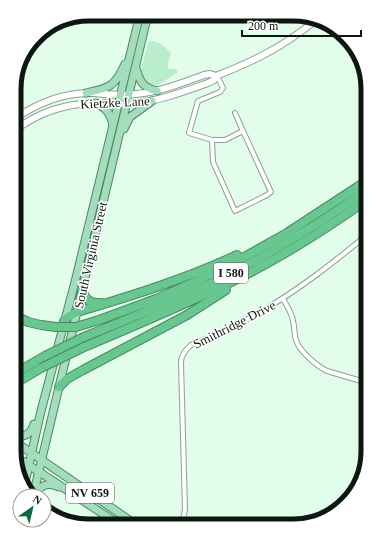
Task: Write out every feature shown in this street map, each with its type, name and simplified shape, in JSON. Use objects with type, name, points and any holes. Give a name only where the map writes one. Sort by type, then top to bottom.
[{"type":"highway","points":[[21,318],[41,325],[76,327],[156,299],[197,281],[252,253],[287,233],[361,185]]},
{"type":"highway","name":"I 580","points":[[21,370],[45,356],[175,299],[243,267],[298,236],[361,194]]},
{"type":"highway","name":"I 580","points":[[21,380],[40,368],[82,348],[196,299],[254,270],[306,240],[361,204]]},
{"type":"highway","points":[[64,321],[72,314],[77,312],[174,281],[211,267],[316,214]]},
{"type":"highway","points":[[59,387],[83,370],[187,316],[254,270]]},
{"type":"highway","points":[[82,290],[85,297],[91,302],[98,303],[111,301]]},
{"type":"main road","name":"South Virginia Street","points":[[26,476],[44,398],[89,225],[138,21]]},
{"type":"main road","name":"South Virginia Street","points":[[35,488],[146,21]]},
{"type":"main road","name":"Kietzke Lane","points":[[21,126],[37,116],[75,104],[126,104],[152,101],[208,83],[214,80],[216,76],[246,64],[273,50],[296,36],[312,23]]},
{"type":"main road","points":[[86,93],[104,89],[112,85],[120,74],[132,48]]},
{"type":"main road","points":[[136,66],[139,78],[144,85],[157,91]]},
{"type":"main road","name":"Kietzke Lane","points":[[21,114],[37,105],[63,96],[86,93],[129,95],[157,91],[204,75],[210,74],[216,76]]},
{"type":"main road","points":[[116,146],[130,117],[152,101]]},
{"type":"main road","points":[[96,103],[108,112],[113,126]]},
{"type":"main road","points":[[89,225],[97,228]]},
{"type":"main road","points":[[21,436],[26,436],[31,431],[44,398]]},
{"type":"main road","name":"NV 659","points":[[21,446],[128,519]]},
{"type":"main road","name":"NV 659","points":[[22,460],[110,519]]},
{"type":"main road","points":[[40,488],[48,484],[69,491]]},
{"type":"street","points":[[216,76],[223,88],[220,92],[198,101],[189,133],[212,140],[225,140],[243,131]]},
{"type":"street","points":[[212,140],[213,162],[235,211],[271,192],[235,113]]},
{"type":"street","name":"Smithridge Drive","points":[[183,519],[185,509],[181,363],[184,351],[191,345],[243,322],[283,299],[320,273],[361,240]]},
{"type":"street","points":[[283,299],[292,317],[297,344],[312,361],[327,371],[361,381]]},
{"type":"green space","points":[[153,41],[161,44],[171,53],[168,69],[175,69],[178,72],[158,85],[148,84],[144,80],[141,71],[148,42]]}]
